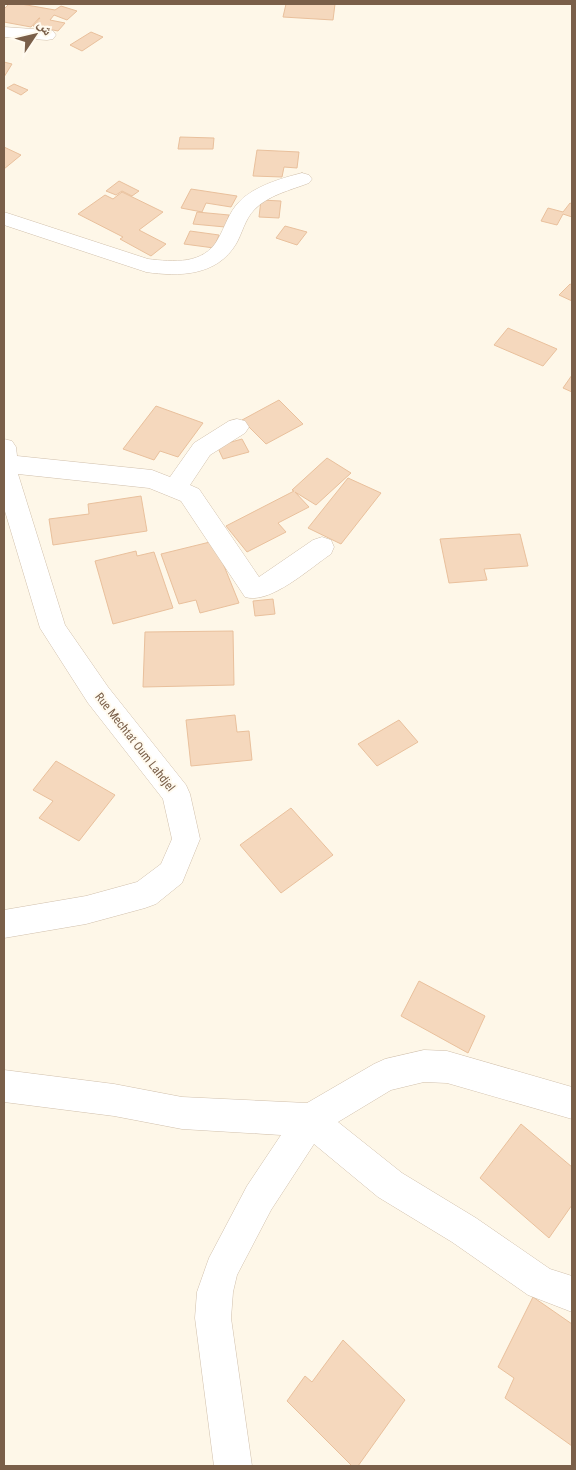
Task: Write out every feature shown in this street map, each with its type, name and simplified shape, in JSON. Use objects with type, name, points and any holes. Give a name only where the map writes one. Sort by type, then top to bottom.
[{"type":"street","points":[[4,32],[47,36]]},
{"type":"street","points":[[4,218],[146,265],[170,269],[187,268],[217,256],[246,206],[260,196],[302,179]]},
{"type":"street","points":[[176,487],[202,449],[237,427]]},
{"type":"street","points":[[5,456],[152,479],[190,494],[254,590],[269,584],[322,547]]},
{"type":"street","name":"Rue Mechtat Oum Lahdjel","points":[[4,924],[86,910],[145,894],[172,873],[186,839],[176,794],[98,695],[53,628],[8,479],[5,456]]},
{"type":"street","points":[[233,1466],[213,1318],[215,1292],[222,1270],[259,1198],[310,1120],[385,1075],[424,1066],[446,1067],[572,1103]]},
{"type":"street","points":[[4,1086],[114,1100],[182,1113],[310,1120],[390,1185],[464,1230],[540,1283],[572,1294]]},
{"type":"building","points":[[9,4],[21,4],[55,10],[61,6],[77,11],[67,20],[54,15],[50,20],[65,23],[58,31],[33,26],[40,18],[31,27],[4,22],[4,9]]},
{"type":"building","points":[[286,4],[335,4],[333,20],[283,17]]},
{"type":"building","points":[[91,32],[103,37],[82,51],[70,45]]},
{"type":"building","points":[[4,62],[12,64],[4,77]]},
{"type":"building","points":[[14,84],[28,90],[21,95],[7,88]]},
{"type":"building","points":[[180,137],[214,138],[213,149],[178,149]]},
{"type":"building","points":[[4,147],[21,155],[4,169]]},
{"type":"building","points":[[257,150],[299,152],[297,168],[284,167],[282,177],[253,176]]},
{"type":"building","points":[[119,181],[139,191],[132,196],[122,191],[116,195],[106,191]]},
{"type":"building","points":[[191,189],[237,196],[231,207],[206,203],[202,212],[181,208]]},
{"type":"building","points":[[122,192],[163,212],[139,230],[166,244],[151,256],[120,239],[123,237],[78,214],[105,195],[113,199]]},
{"type":"building","points":[[261,200],[281,201],[279,218],[259,217]]},
{"type":"building","points":[[570,203],[572,204],[572,217],[563,214],[557,225],[541,221],[548,208],[563,212]]},
{"type":"building","points":[[197,212],[229,215],[225,227],[193,224]]},
{"type":"building","points":[[285,226],[307,232],[297,245],[276,238]]},
{"type":"building","points":[[190,231],[219,235],[214,248],[184,244]]},
{"type":"building","points":[[570,284],[572,285],[572,301],[559,295]]},
{"type":"building","points":[[508,328],[557,349],[543,366],[494,345]]},
{"type":"building","points":[[572,375],[572,392],[563,388]]},
{"type":"building","points":[[279,400],[303,424],[266,444],[242,420]]},
{"type":"building","points":[[156,406],[203,423],[178,457],[160,451],[154,460],[123,449]]},
{"type":"building","points":[[242,439],[249,452],[223,459],[217,446]]},
{"type":"building","points":[[327,458],[351,473],[316,505],[295,492],[309,507],[278,523],[286,532],[247,552],[226,526],[294,491],[292,490]]},
{"type":"building","points":[[348,478],[381,493],[341,544],[308,528]]},
{"type":"building","points":[[141,496],[147,531],[53,545],[49,519],[89,514],[88,504]]},
{"type":"building","points":[[520,534],[528,566],[484,569],[487,580],[449,583],[440,539]]},
{"type":"building","points":[[214,541],[239,603],[200,613],[196,600],[179,604],[161,554]]},
{"type":"building","points":[[136,551],[137,556],[154,552],[173,608],[113,624],[95,561]]},
{"type":"building","points":[[273,599],[275,614],[255,616],[253,601]]},
{"type":"building","points":[[233,631],[234,685],[143,687],[145,632]]},
{"type":"building","points":[[235,715],[237,732],[249,731],[252,760],[191,766],[186,720]]},
{"type":"building","points":[[399,720],[418,742],[377,766],[358,744]]},
{"type":"building","points":[[56,761],[115,795],[79,841],[39,818],[53,801],[33,790]]},
{"type":"building","points":[[291,808],[333,855],[281,893],[240,845]]},
{"type":"building","points":[[419,981],[485,1016],[468,1053],[401,1016]]},
{"type":"building","points":[[521,1124],[572,1167],[572,1205],[549,1238],[480,1178]]},
{"type":"building","points":[[533,1297],[572,1324],[572,1446],[505,1398],[514,1378],[498,1367]]},
{"type":"building","points":[[343,1340],[405,1400],[358,1466],[352,1466],[287,1401],[305,1376],[312,1382]]}]
